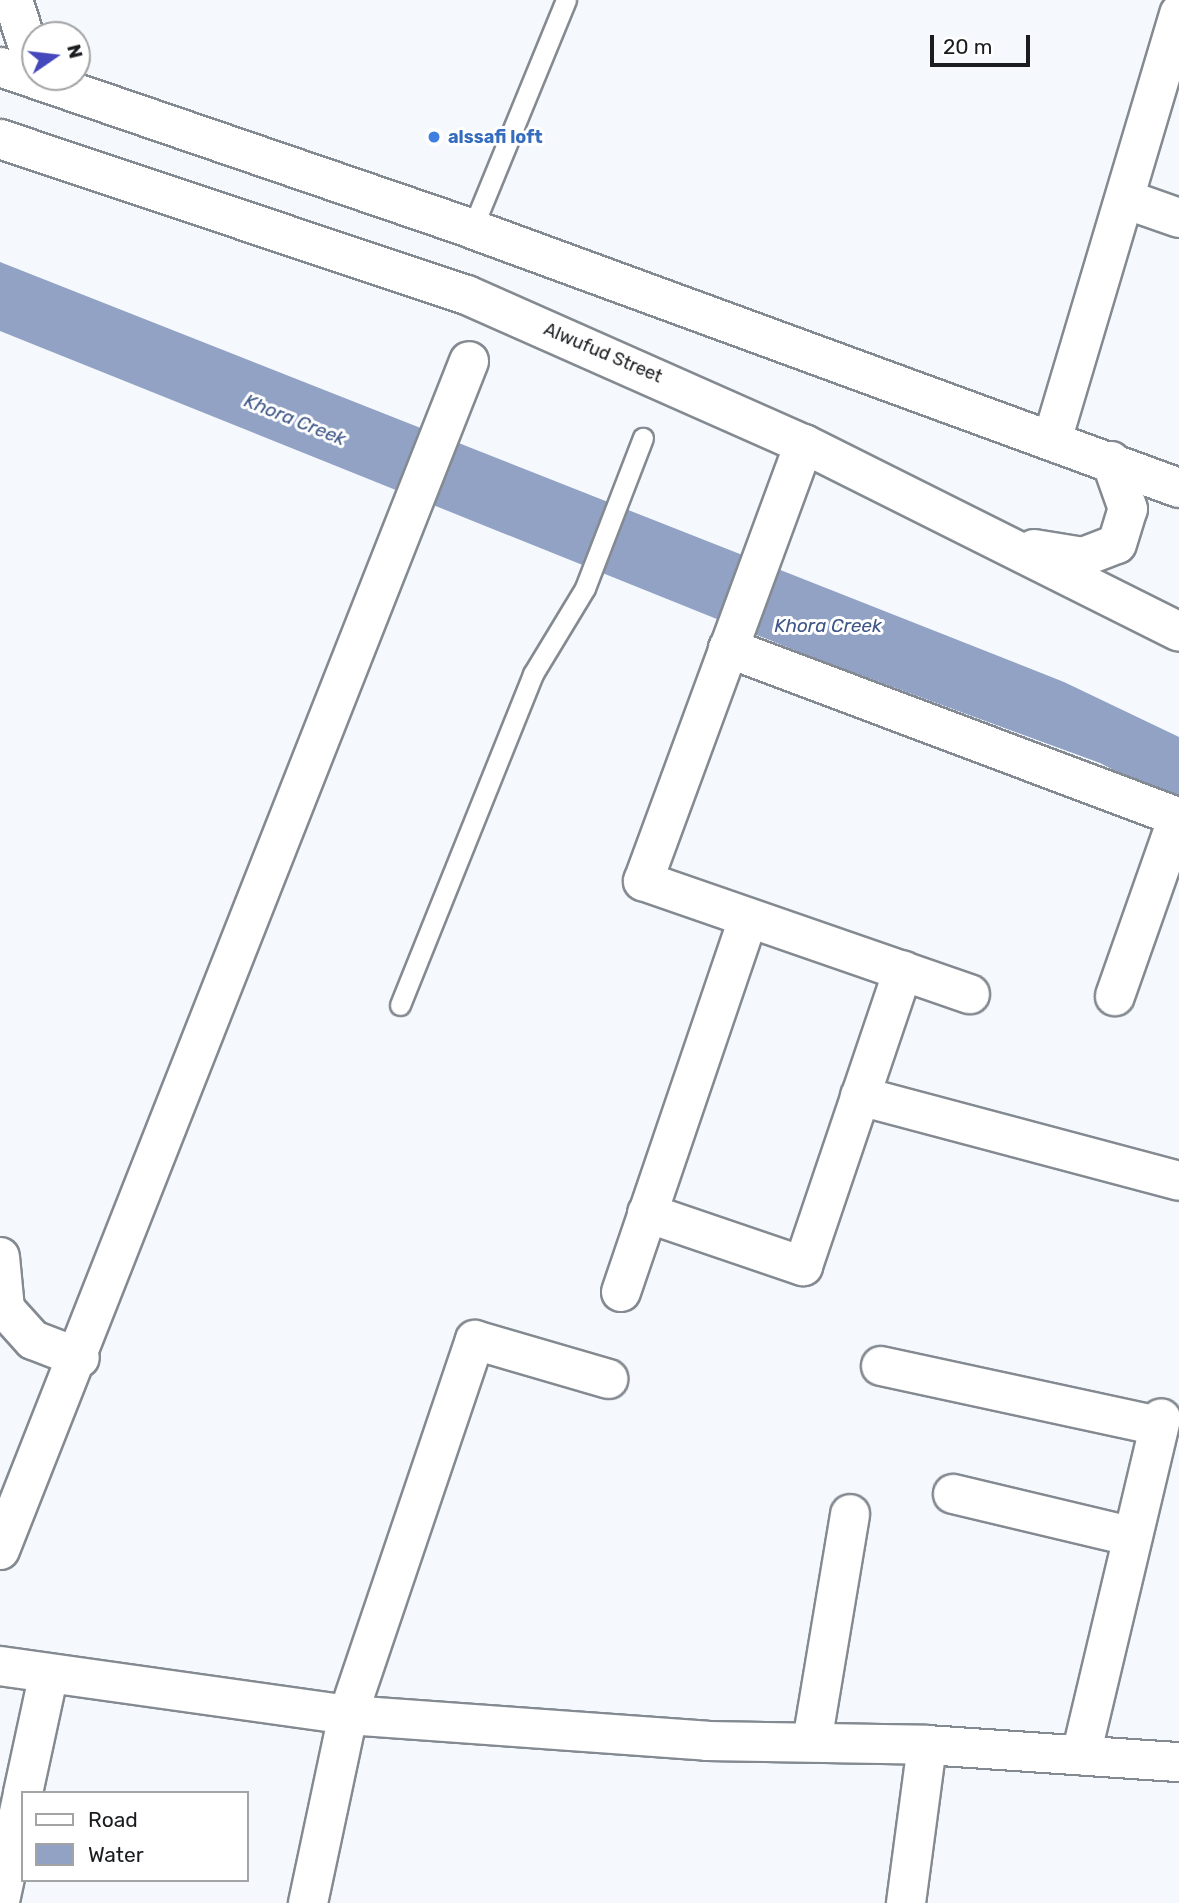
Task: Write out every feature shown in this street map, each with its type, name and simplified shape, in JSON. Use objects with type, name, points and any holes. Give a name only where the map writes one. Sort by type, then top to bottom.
[{"type":"street","points":[[13,0],[21,24]]},
{"type":"street","points":[[1053,437],[1177,27]]},
{"type":"street","points":[[0,67],[21,72]]},
{"type":"street","points":[[80,91],[1053,437],[1179,488]]},
{"type":"street","name":"Alwufud Street","points":[[0,139],[467,295],[804,444],[1179,632]]},
{"type":"street","points":[[1125,199],[1179,218]]},
{"type":"street","points":[[0,1550],[80,1358],[405,519],[449,419],[469,361]]},
{"type":"street","points":[[804,444],[643,881],[970,994]]},
{"type":"street","points":[[1004,543],[1083,557],[1117,544],[1128,509],[1111,461]]},
{"type":"street","points":[[728,648],[1178,817],[1115,996]]},
{"type":"street","points":[[621,1292],[748,918]]},
{"type":"street","points":[[647,1213],[803,1266],[903,970]]},
{"type":"street","points":[[860,1096],[1179,1181]]},
{"type":"street","points":[[0,1257],[5,1309],[33,1340],[80,1358]]},
{"type":"street","points":[[309,1903],[348,1715],[475,1339],[608,1379]]},
{"type":"street","points":[[881,1366],[1160,1422],[1129,1536],[1081,1755]]},
{"type":"street","points":[[953,1494],[1129,1536]]},
{"type":"street","points":[[812,1742],[850,1514]]},
{"type":"street","points":[[0,1666],[48,1677],[348,1715],[707,1741],[927,1745],[1179,1762]]},
{"type":"street","points":[[23,1791],[48,1677]]},
{"type":"street","points":[[906,1903],[927,1745]]},
{"type":"street","points":[[0,1902],[21,1802]]},
{"type":"lane","points":[[471,229],[566,0]]},
{"type":"lane","points":[[400,1005],[533,674],[585,588],[643,438]]},
{"type":"water","name":"Khora Creek","points":[[0,262],[1064,682],[1179,737],[1179,804],[1100,763],[814,658],[0,331]]},
{"type":"place","name":"alssafi loft","points":[[434,137]]}]
